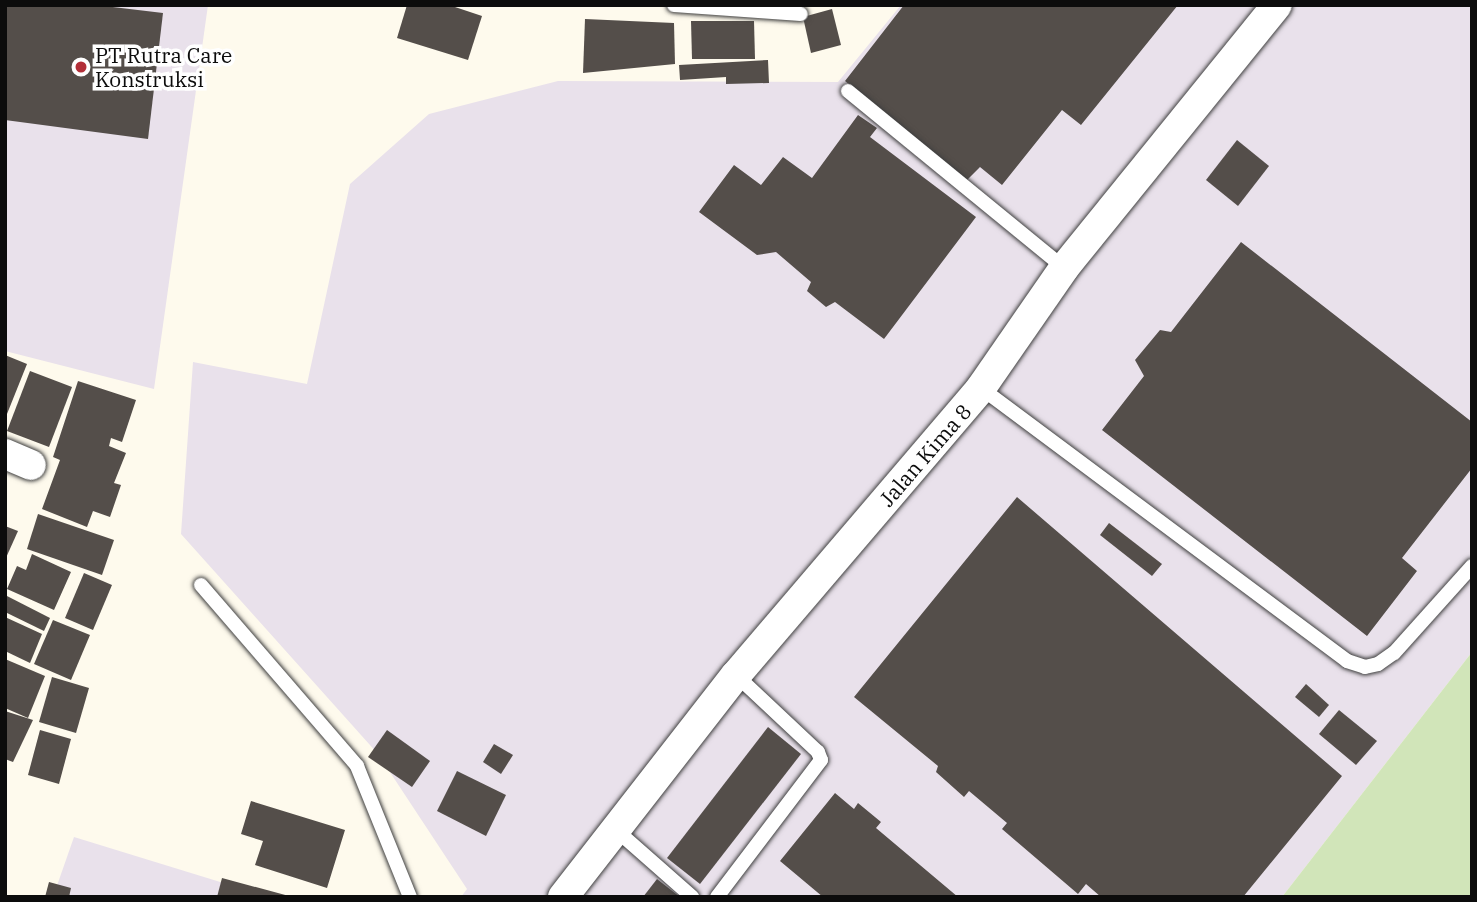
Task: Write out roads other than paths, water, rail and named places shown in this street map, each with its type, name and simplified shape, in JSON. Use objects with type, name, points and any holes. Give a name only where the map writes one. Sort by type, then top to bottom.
[{"type":"street","name":"Jalan Kima 8","points":[[563,897],[736,675],[981,388],[1063,268],[1277,5]]},
{"type":"lane","points":[[674,5],[801,14]]},
{"type":"lane","points":[[848,91],[1063,268]]},
{"type":"lane","points":[[981,388],[1347,661],[1365,667],[1378,664],[1394,653],[1472,566]]},
{"type":"lane","points":[[201,585],[358,766],[410,897]]},
{"type":"lane","points":[[717,897],[821,760],[818,752],[736,675]]},
{"type":"lane","points":[[615,829],[692,897]]},
{"type":"place","name":"PT Rutra Care Konstruksi","points":[[81,67]]}]
